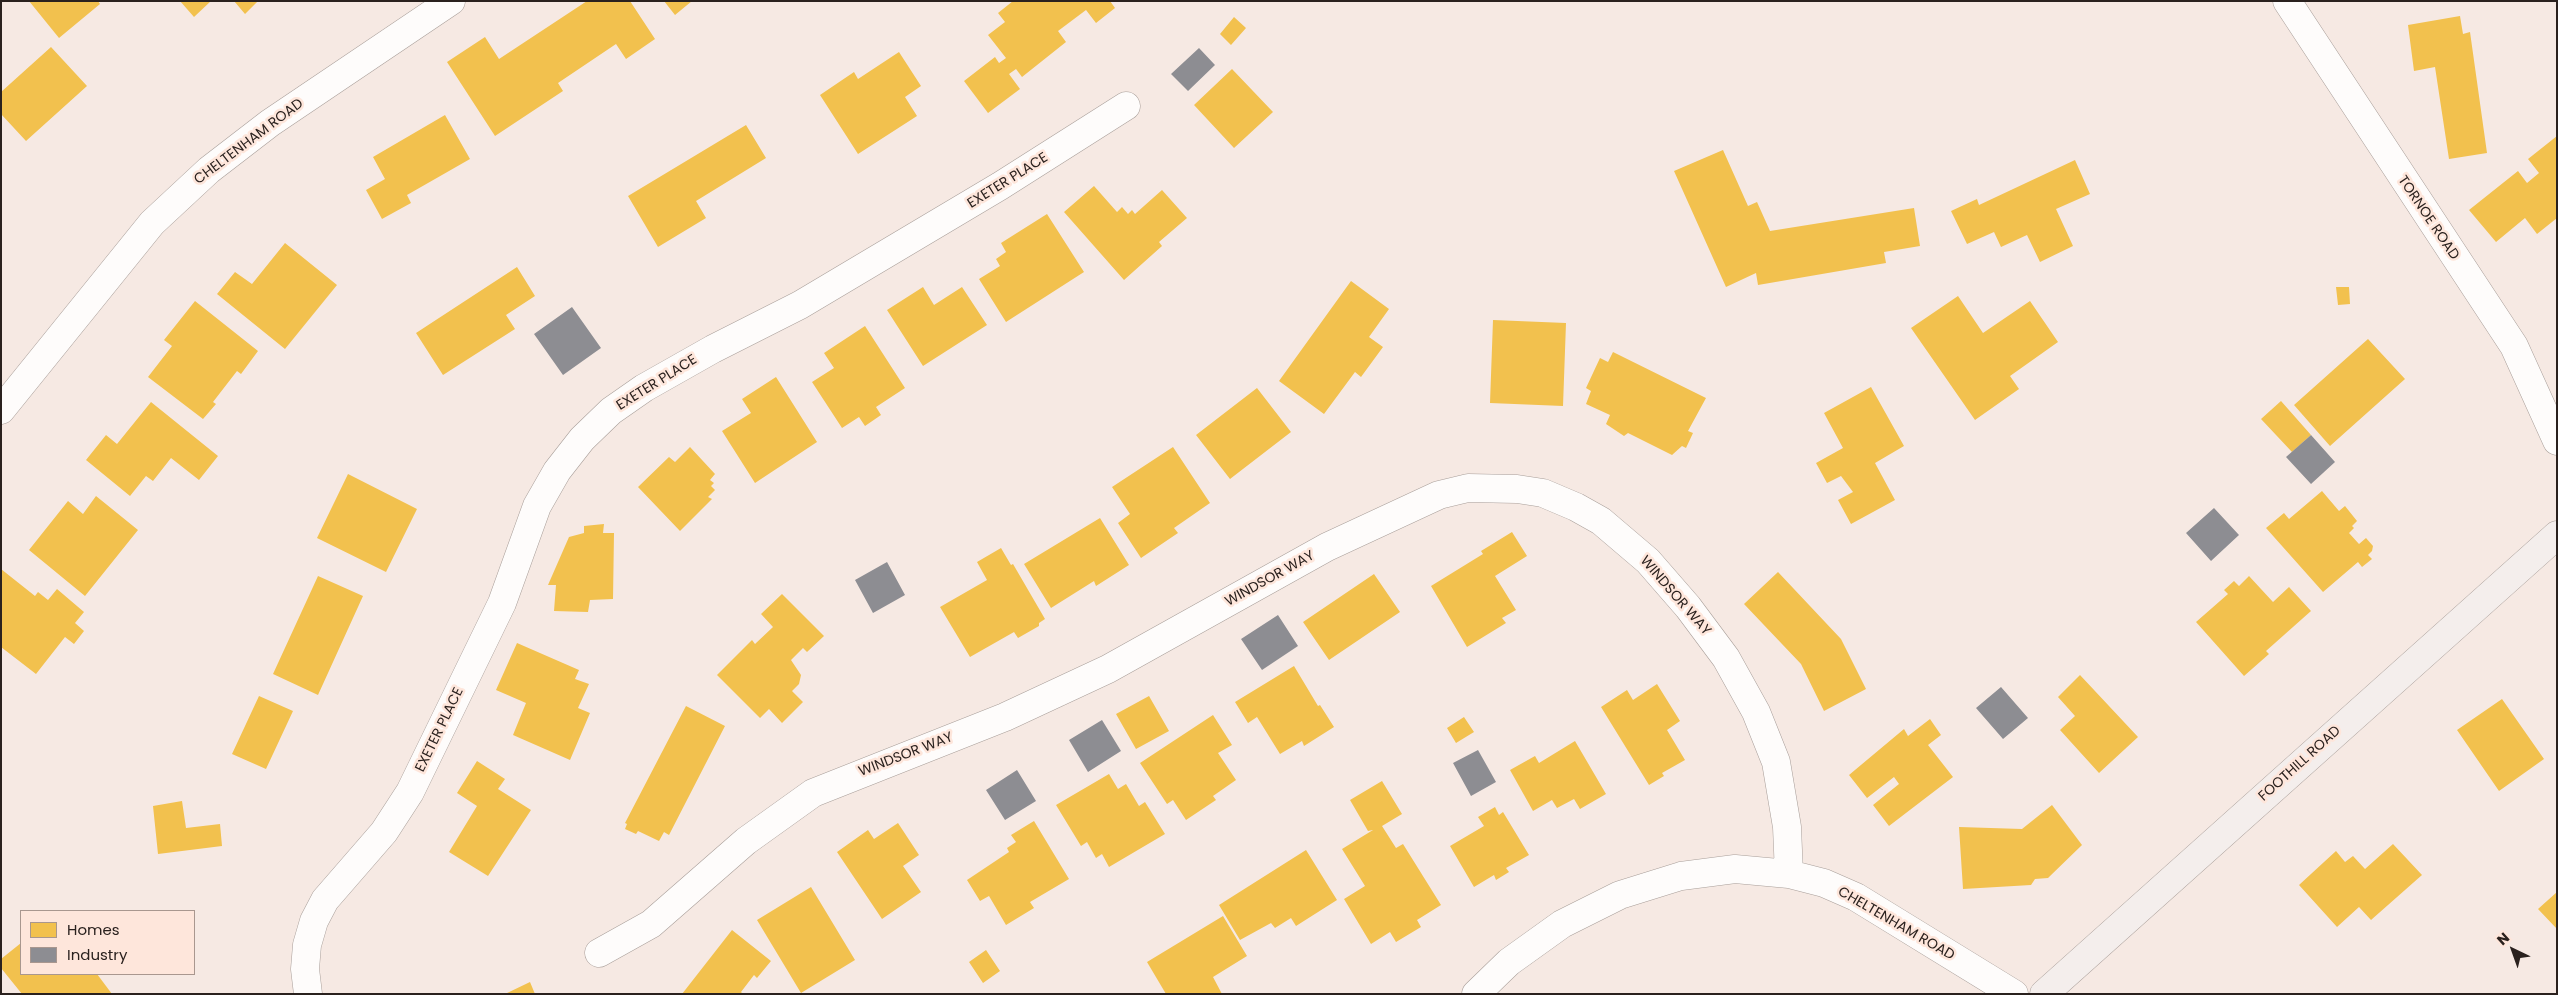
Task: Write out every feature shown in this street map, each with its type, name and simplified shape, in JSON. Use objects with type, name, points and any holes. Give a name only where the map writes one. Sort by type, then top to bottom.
[{"type":"main road","name":"FOOTHILL ROAD","points":[[2044,994],[2557,535]]},
{"type":"street","name":"CHELTENHAM ROAD","points":[[1,410],[152,223],[209,170],[270,123],[452,1]]},
{"type":"street","name":"TORNOE ROAD","points":[[2287,1],[2514,346],[2557,441]]},
{"type":"street","name":"EXETER PLACE","points":[[308,994],[305,969],[307,945],[314,921],[325,900],[384,832],[410,792],[502,603],[537,506],[557,471],[582,439],[611,411],[644,388],[713,349],[800,305],[1000,186],[1126,106]]},
{"type":"street","name":"WINDSOR WAY","points":[[599,953],[650,924],[746,841],[813,793],[1005,717],[1048,697],[1108,669],[1327,547],[1439,494],[1468,488],[1517,489],[1543,494],[1576,507],[1601,521],[1648,561],[1688,607],[1726,658],[1756,712],[1776,762],[1787,827],[1789,874]]},
{"type":"street","name":"CHELTENHAM ROAD","points":[[1476,994],[1510,962],[1562,924],[1620,895],[1681,876],[1735,869],[1789,874],[1824,883],[1856,897],[2014,994]]},
{"type":"building: Homes","points":[[29,1],[98,1],[100,4],[59,38]]},
{"type":"building: Homes","points":[[180,1],[211,1],[194,17]]},
{"type":"building: Homes","points":[[234,1],[258,1],[245,14]]},
{"type":"building: Homes","points":[[587,1],[630,1],[655,39],[626,59],[616,44],[558,83],[563,91],[495,136],[447,62],[485,37],[499,59]]},
{"type":"building: Homes","points":[[664,1],[692,1],[675,15]]},
{"type":"building: Homes","points":[[1013,1],[1110,1],[1115,8],[1096,23],[1086,10],[1058,31],[1066,42],[1022,77],[1016,69],[1009,74],[1020,89],[988,113],[964,81],[995,57],[999,63],[1006,58],[988,35],[1005,22],[998,13]]},
{"type":"building: Homes","points":[[2460,16],[2463,34],[2470,32],[2487,153],[2449,159],[2435,67],[2414,71],[2408,25]]},
{"type":"building: Homes","points":[[1234,17],[1246,28],[1231,45],[1220,34]]},
{"type":"building: Homes","points":[[51,47],[87,86],[26,141],[1,114],[1,92]]},
{"type":"building: Homes","points":[[899,52],[921,86],[905,97],[917,116],[858,154],[820,95],[854,72],[858,79]]},
{"type":"building: Homes","points":[[1232,69],[1273,112],[1234,148],[1194,105]]},
{"type":"building: Homes","points":[[445,115],[470,159],[407,195],[411,203],[382,219],[366,190],[385,179],[373,157]]},
{"type":"building: Homes","points":[[746,125],[766,158],[696,201],[706,218],[658,247],[628,196]]},
{"type":"building: Homes","points":[[2557,136],[2557,218],[2537,234],[2525,218],[2496,242],[2469,210],[2518,171],[2527,183],[2539,173],[2528,159]]},
{"type":"building: Homes","points":[[1723,150],[1748,206],[1757,202],[1770,231],[1914,208],[1920,246],[1884,252],[1886,263],[1758,285],[1756,273],[1726,287],[1674,171]]},
{"type":"building: Homes","points":[[2075,160],[2090,194],[2056,209],[2073,246],[2040,262],[2027,235],[2001,247],[1994,232],[1967,244],[1951,211],[1977,199],[1979,205]]},
{"type":"building: Homes","points":[[1094,186],[1117,212],[1122,207],[1128,214],[1132,210],[1135,214],[1162,190],[1187,218],[1159,242],[1162,246],[1124,280],[1064,212]]},
{"type":"building: Homes","points":[[1047,214],[1084,272],[1006,322],[979,279],[1000,266],[996,259],[1006,252],[1001,243]]},
{"type":"building: Homes","points":[[285,243],[337,285],[285,349],[217,294],[235,272],[252,284]]},
{"type":"building: Homes","points":[[517,267],[535,296],[506,315],[515,329],[443,375],[416,333]]},
{"type":"building: Homes","points":[[1351,281],[1389,309],[1369,337],[1383,347],[1361,377],[1355,372],[1324,414],[1279,381]]},
{"type":"building: Homes","points":[[923,287],[934,305],[962,287],[987,325],[923,366],[887,310]]},
{"type":"building: Homes","points":[[2336,287],[2349,287],[2350,304],[2338,305]]},
{"type":"building: Homes","points":[[1958,296],[1983,333],[2030,301],[2058,342],[2010,376],[2019,389],[1975,420],[1911,328]]},
{"type":"building: Homes","points":[[195,301],[258,351],[241,374],[237,371],[213,402],[216,404],[203,419],[148,377],[172,346],[164,340]]},
{"type":"building: Homes","points":[[1493,320],[1566,323],[1563,406],[1490,403]]},
{"type":"building: Homes","points":[[865,326],[905,388],[876,407],[881,415],[865,426],[859,417],[842,428],[812,382],[834,368],[824,353]]},
{"type":"building: Homes","points":[[2368,339],[2405,379],[2330,446],[2294,405]]},
{"type":"building: Homes","points":[[1613,352],[1706,398],[1688,431],[1693,433],[1686,448],[1682,446],[1672,455],[1628,433],[1624,436],[1606,424],[1610,415],[1586,404],[1591,391],[1586,388],[1600,358],[1608,362]]},
{"type":"building: Homes","points":[[776,377],[817,442],[755,483],[722,431],[751,413],[742,399]]},
{"type":"building: Homes","points":[[1871,387],[1904,446],[1875,463],[1895,500],[1851,524],[1838,500],[1853,492],[1841,476],[1827,483],[1816,463],[1843,448],[1824,413]]},
{"type":"building: Homes","points":[[1257,388],[1291,432],[1230,479],[1196,435]]},
{"type":"building: Homes","points":[[2281,401],[2311,435],[2292,452],[2261,419]]},
{"type":"building: Homes","points":[[151,402],[218,456],[199,480],[171,458],[153,481],[146,476],[130,496],[86,460],[106,435],[117,444]]},
{"type":"building: Homes","points":[[690,447],[715,474],[710,480],[714,483],[711,486],[715,490],[708,497],[712,499],[680,531],[638,487],[669,457],[675,462]]},
{"type":"building: Homes","points":[[1173,447],[1210,503],[1174,528],[1178,533],[1141,558],[1118,523],[1130,514],[1112,487]]},
{"type":"building: Homes","points":[[348,474],[417,509],[386,572],[317,538]]},
{"type":"building: Homes","points":[[2322,491],[2339,511],[2345,506],[2357,521],[2349,533],[2359,544],[2366,538],[2373,546],[2372,551],[2368,555],[2372,559],[2362,567],[2358,562],[2323,592],[2266,528],[2284,513],[2289,519]]},
{"type":"building: Homes","points":[[96,496],[138,530],[85,596],[29,550],[68,501],[83,514]]},
{"type":"building: Homes","points":[[1100,518],[1129,565],[1096,586],[1094,581],[1051,608],[1024,564]]},
{"type":"building: Homes","points":[[604,524],[603,533],[614,533],[613,599],[590,600],[588,612],[554,611],[556,585],[548,585],[569,537],[584,533],[584,526]]},
{"type":"building: Homes","points":[[1512,532],[1527,556],[1495,576],[1516,610],[1502,618],[1506,623],[1467,647],[1431,586],[1483,554],[1481,551]]},
{"type":"building: Homes","points":[[1001,548],[1011,565],[1013,564],[1045,619],[1039,623],[1039,626],[1018,638],[1014,632],[970,657],[940,607],[987,580],[977,562]]},
{"type":"building: Homes","points":[[1,569],[35,596],[38,592],[48,600],[57,589],[84,612],[75,623],[84,631],[74,644],[65,637],[36,674],[1,647]]},
{"type":"building: Homes","points":[[1778,572],[1841,639],[1866,689],[1824,711],[1801,664],[1744,604]]},
{"type":"building: Homes","points":[[1374,574],[1400,612],[1329,660],[1303,622]]},
{"type":"building: Homes","points":[[318,576],[363,596],[318,695],[273,674]]},
{"type":"building: Homes","points":[[2249,576],[2273,602],[2289,587],[2311,611],[2266,651],[2269,654],[2244,676],[2196,622],[2228,594],[2224,590],[2234,581],[2239,586]]},
{"type":"building: Homes","points":[[782,594],[824,636],[807,652],[803,648],[791,660],[801,675],[799,684],[792,691],[803,702],[782,723],[769,709],[760,718],[717,675],[752,640],[755,644],[773,627],[761,614]]},
{"type":"building: Homes","points":[[517,643],[579,670],[575,679],[589,684],[578,708],[590,713],[570,760],[513,735],[526,703],[496,690]]},
{"type":"building: Homes","points":[[1294,666],[1318,706],[1320,705],[1334,727],[1304,746],[1302,741],[1280,754],[1257,717],[1248,723],[1235,702]]},
{"type":"building: Homes","points":[[2080,675],[2138,737],[2099,773],[2060,730],[2075,716],[2058,697]]},
{"type":"building: Homes","points":[[1657,684],[1680,721],[1667,730],[1685,760],[1662,773],[1664,776],[1649,785],[1601,707],[1627,690],[1633,700]]},
{"type":"building: Homes","points":[[259,696],[293,711],[266,769],[232,754]]},
{"type":"building: Homes","points":[[1149,696],[1169,731],[1136,749],[1116,714]]},
{"type":"building: Homes","points":[[2502,699],[2544,759],[2499,791],[2457,730]]},
{"type":"building: Homes","points":[[686,706],[725,726],[669,835],[664,832],[659,841],[638,831],[636,834],[625,829],[627,824],[625,823]]},
{"type":"building: Homes","points":[[1213,715],[1232,745],[1218,753],[1236,780],[1213,796],[1216,800],[1186,820],[1173,800],[1167,804],[1140,763]]},
{"type":"building: Homes","points":[[1464,717],[1474,732],[1456,743],[1447,728]]},
{"type":"building: Homes","points":[[1930,719],[1941,735],[1928,745],[1953,777],[1889,826],[1873,805],[1899,784],[1894,777],[1867,798],[1849,775],[1904,729],[1908,736]]},
{"type":"building: Homes","points":[[1575,741],[1606,794],[1580,809],[1574,799],[1557,808],[1552,800],[1533,811],[1510,770],[1535,756],[1539,763]]},
{"type":"building: Homes","points":[[477,761],[505,779],[498,789],[531,810],[488,876],[449,852],[477,806],[457,793]]},
{"type":"building: Homes","points":[[1109,774],[1118,789],[1126,784],[1139,806],[1145,802],[1165,834],[1109,867],[1102,854],[1096,858],[1087,842],[1081,846],[1056,805]]},
{"type":"building: Homes","points":[[1382,781],[1402,814],[1382,826],[1396,848],[1403,844],[1441,905],[1417,920],[1421,927],[1396,942],[1390,932],[1371,944],[1344,899],[1365,886],[1342,849],[1373,830],[1368,831],[1350,800]]},
{"type":"building: Homes","points":[[182,801],[186,828],[220,824],[222,846],[158,854],[153,806]]},
{"type":"building: Homes","points":[[2052,805],[2082,845],[2048,878],[2035,879],[2031,885],[1963,889],[1959,827],[2022,829]]},
{"type":"building: Homes","points":[[1495,807],[1499,815],[1503,812],[1529,855],[1506,868],[1509,872],[1496,880],[1494,875],[1474,887],[1450,846],[1484,826],[1478,817]]},
{"type":"building: Homes","points":[[1034,821],[1069,879],[1030,902],[1034,908],[1006,925],[989,896],[980,901],[967,880],[1009,852],[1007,848],[1016,842],[1011,835]]},
{"type":"building: Homes","points":[[898,823],[919,855],[903,866],[921,892],[882,919],[837,852],[868,830],[874,839]]},
{"type":"building: Homes","points":[[2393,844],[2422,875],[2371,920],[2359,907],[2337,927],[2299,885],[2336,851],[2345,862],[2353,856],[2365,869]]},
{"type":"building: Homes","points":[[1306,850],[1337,900],[1296,926],[1291,918],[1275,928],[1271,923],[1240,940],[1219,905]]},
{"type":"building: Homes","points":[[811,887],[855,960],[801,993],[757,920]]},
{"type":"building: Homes","points":[[2557,892],[2557,929],[2538,909]]},
{"type":"building: Homes","points":[[1223,916],[1247,956],[1213,977],[1222,994],[1166,994],[1147,962]]},
{"type":"building: Homes","points":[[732,930],[771,961],[757,978],[754,975],[741,992],[743,994],[682,994]]},
{"type":"building: Homes","points":[[20,944],[20,975],[98,975],[112,994],[22,994],[1,968],[1,959]]},
{"type":"building: Homes","points":[[986,950],[1000,971],[983,983],[969,962]]},
{"type":"building: Homes","points":[[530,982],[535,994],[505,994]]},
{"type":"building: Industry","points":[[1199,48],[1215,65],[1188,91],[1171,74]]},
{"type":"building: Industry","points":[[572,307],[601,348],[563,375],[534,334]]},
{"type":"building: Industry","points":[[2311,435],[2335,462],[2311,484],[2286,457]]},
{"type":"building: Industry","points":[[2214,508],[2239,535],[2211,561],[2186,533]]},
{"type":"building: Industry","points":[[887,562],[905,595],[873,613],[855,580]]},
{"type":"building: Industry","points":[[1278,615],[1298,646],[1262,670],[1241,639]]},
{"type":"building: Industry","points":[[2001,687],[2028,718],[2003,739],[1976,708]]},
{"type":"building: Industry","points":[[1102,720],[1121,751],[1088,772],[1069,740]]},
{"type":"building: Industry","points":[[1478,750],[1496,782],[1471,796],[1453,763]]},
{"type":"building: Industry","points":[[1017,770],[1036,801],[1005,820],[986,790]]}]
